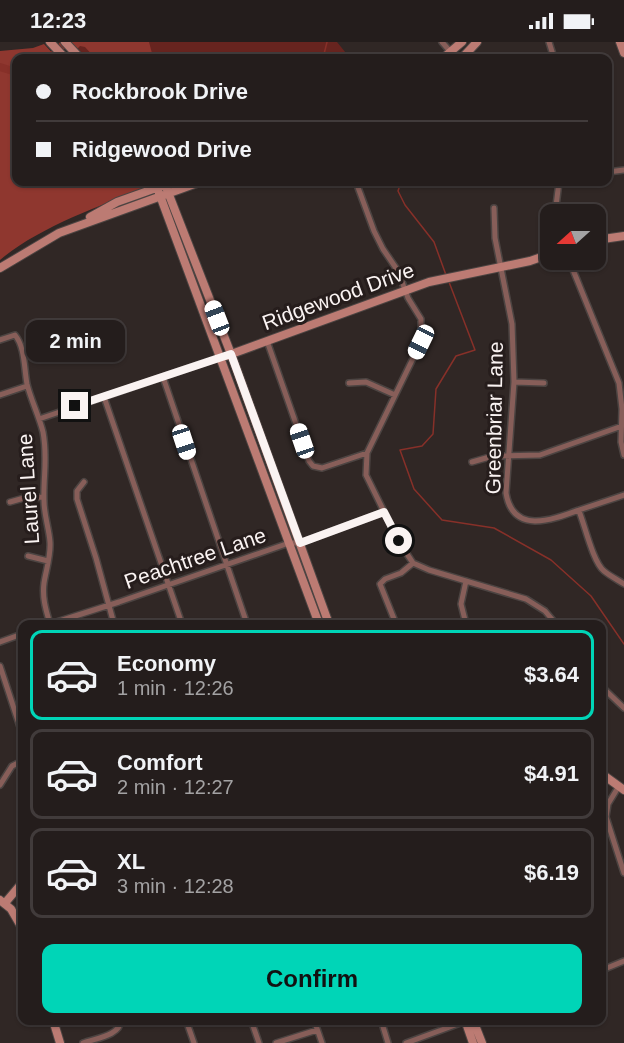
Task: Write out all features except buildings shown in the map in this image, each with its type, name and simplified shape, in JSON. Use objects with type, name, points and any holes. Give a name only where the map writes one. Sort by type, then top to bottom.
[{"type":"main road","points":[[50,42],[61,54]]},
{"type":"main road","points":[[65,42],[76,54]]},
{"type":"main road","points":[[466,54],[477,42]]},
{"type":"main road","points":[[620,42],[624,53]]},
{"type":"main road","points":[[0,268],[57,234],[163,186]]},
{"type":"main road","points":[[163,186],[231,354],[327,620]]},
{"type":"main road","points":[[163,186],[318,620]]},
{"type":"main road","points":[[606,239],[624,237]]},
{"type":"main road","name":"Ridgewood Drive","points":[[222,357],[445,278],[540,257]]},
{"type":"main road","points":[[606,777],[621,788]]},
{"type":"main road","points":[[18,887],[3,901],[18,922]]},
{"type":"main road","points":[[55,1025],[60,1043]]},
{"type":"main road","points":[[469,1025],[473,1043]]},
{"type":"main road","points":[[471,1025],[482,1043]]},
{"type":"street","points":[[442,42],[452,54]]},
{"type":"street","points":[[357,186],[374,231],[398,271],[405,291],[421,319],[421,342],[367,453],[366,475],[399,542],[413,562],[429,570],[536,604],[552,620]]},
{"type":"street","points":[[556,204],[558,186]]},
{"type":"street","name":"Greenbriar Lane","points":[[494,208],[495,238],[512,324],[514,382],[506,493],[509,504],[523,518],[539,522],[624,495]]},
{"type":"street","points":[[573,270],[619,383],[623,426],[621,442],[624,455]]},
{"type":"street","name":"Laurel Lane","points":[[0,340],[15,335],[18,339],[27,386],[39,419],[47,463],[43,497],[50,546],[43,593],[49,620]]},
{"type":"street","points":[[267,341],[312,466],[322,468],[367,453]]},
{"type":"street","name":"Ridgewood Drive","points":[[39,419],[222,357]]},
{"type":"street","points":[[163,377],[246,620]]},
{"type":"street","points":[[349,383],[366,382],[395,394]]},
{"type":"street","points":[[514,382],[544,383]]},
{"type":"street","points":[[0,395],[27,386]]},
{"type":"street","points":[[104,397],[181,620]]},
{"type":"street","points":[[472,462],[493,456],[540,455],[623,426]]},
{"type":"street","points":[[84,482],[77,491],[76,499],[96,558],[113,620]]},
{"type":"street","points":[[10,502],[24,498],[43,497]]},
{"type":"street","points":[[579,511],[595,559],[604,571],[624,584]]},
{"type":"street","name":"Peachtree Lane","points":[[62,620],[289,543],[300,543],[384,512]]},
{"type":"street","points":[[28,556],[48,561]]},
{"type":"street","points":[[394,620],[380,584],[385,579],[401,573],[413,562]]},
{"type":"street","points":[[465,620],[460,604],[466,581]]},
{"type":"street","points":[[0,642],[18,635]]},
{"type":"street","points":[[0,666],[18,721]]},
{"type":"street","points":[[606,691],[624,708]]},
{"type":"street","points":[[0,785],[12,766],[18,763]]},
{"type":"street","points":[[621,788],[608,804],[606,818],[624,873]]},
{"type":"street","points":[[606,969],[624,962]]},
{"type":"street","points":[[83,1043],[118,1030],[120,1025]]},
{"type":"street","points":[[188,1025],[194,1043]]},
{"type":"street","points":[[254,1025],[259,1043]]},
{"type":"street","points":[[316,1025],[322,1043]]},
{"type":"street","points":[[383,1025],[388,1043]]},
{"type":"street","points":[[406,1043],[455,1025]]},
{"type":"street","points":[[276,1043],[317,1030]]},
{"type":"shaded area","points":[[71,42],[337,42],[347,54],[82,54]]},
{"type":"shaded area","points":[[71,42],[149,42],[152,54],[91,54],[85,47],[80,46],[77,49]]},
{"type":"shaded area","points":[[44,44],[53,54],[12,54],[12,186],[143,186],[145,189],[89,210],[50,228],[0,260],[0,51],[33,48]]},
{"type":"waterway","points":[[54,54],[66,42]]},
{"type":"waterway","points":[[324,54],[327,42]]},
{"type":"waterway","points":[[0,67],[12,71]]},
{"type":"waterway","points":[[400,186],[398,191],[405,205],[434,242],[446,275]]},
{"type":"waterway","points":[[449,282],[475,350],[456,356],[436,389],[433,434],[422,446],[400,450],[414,489],[442,520],[494,528],[551,560],[591,596],[624,644]]},
{"type":"route","points":[[75,406],[231,354],[300,543],[384,512],[399,541]]}]
